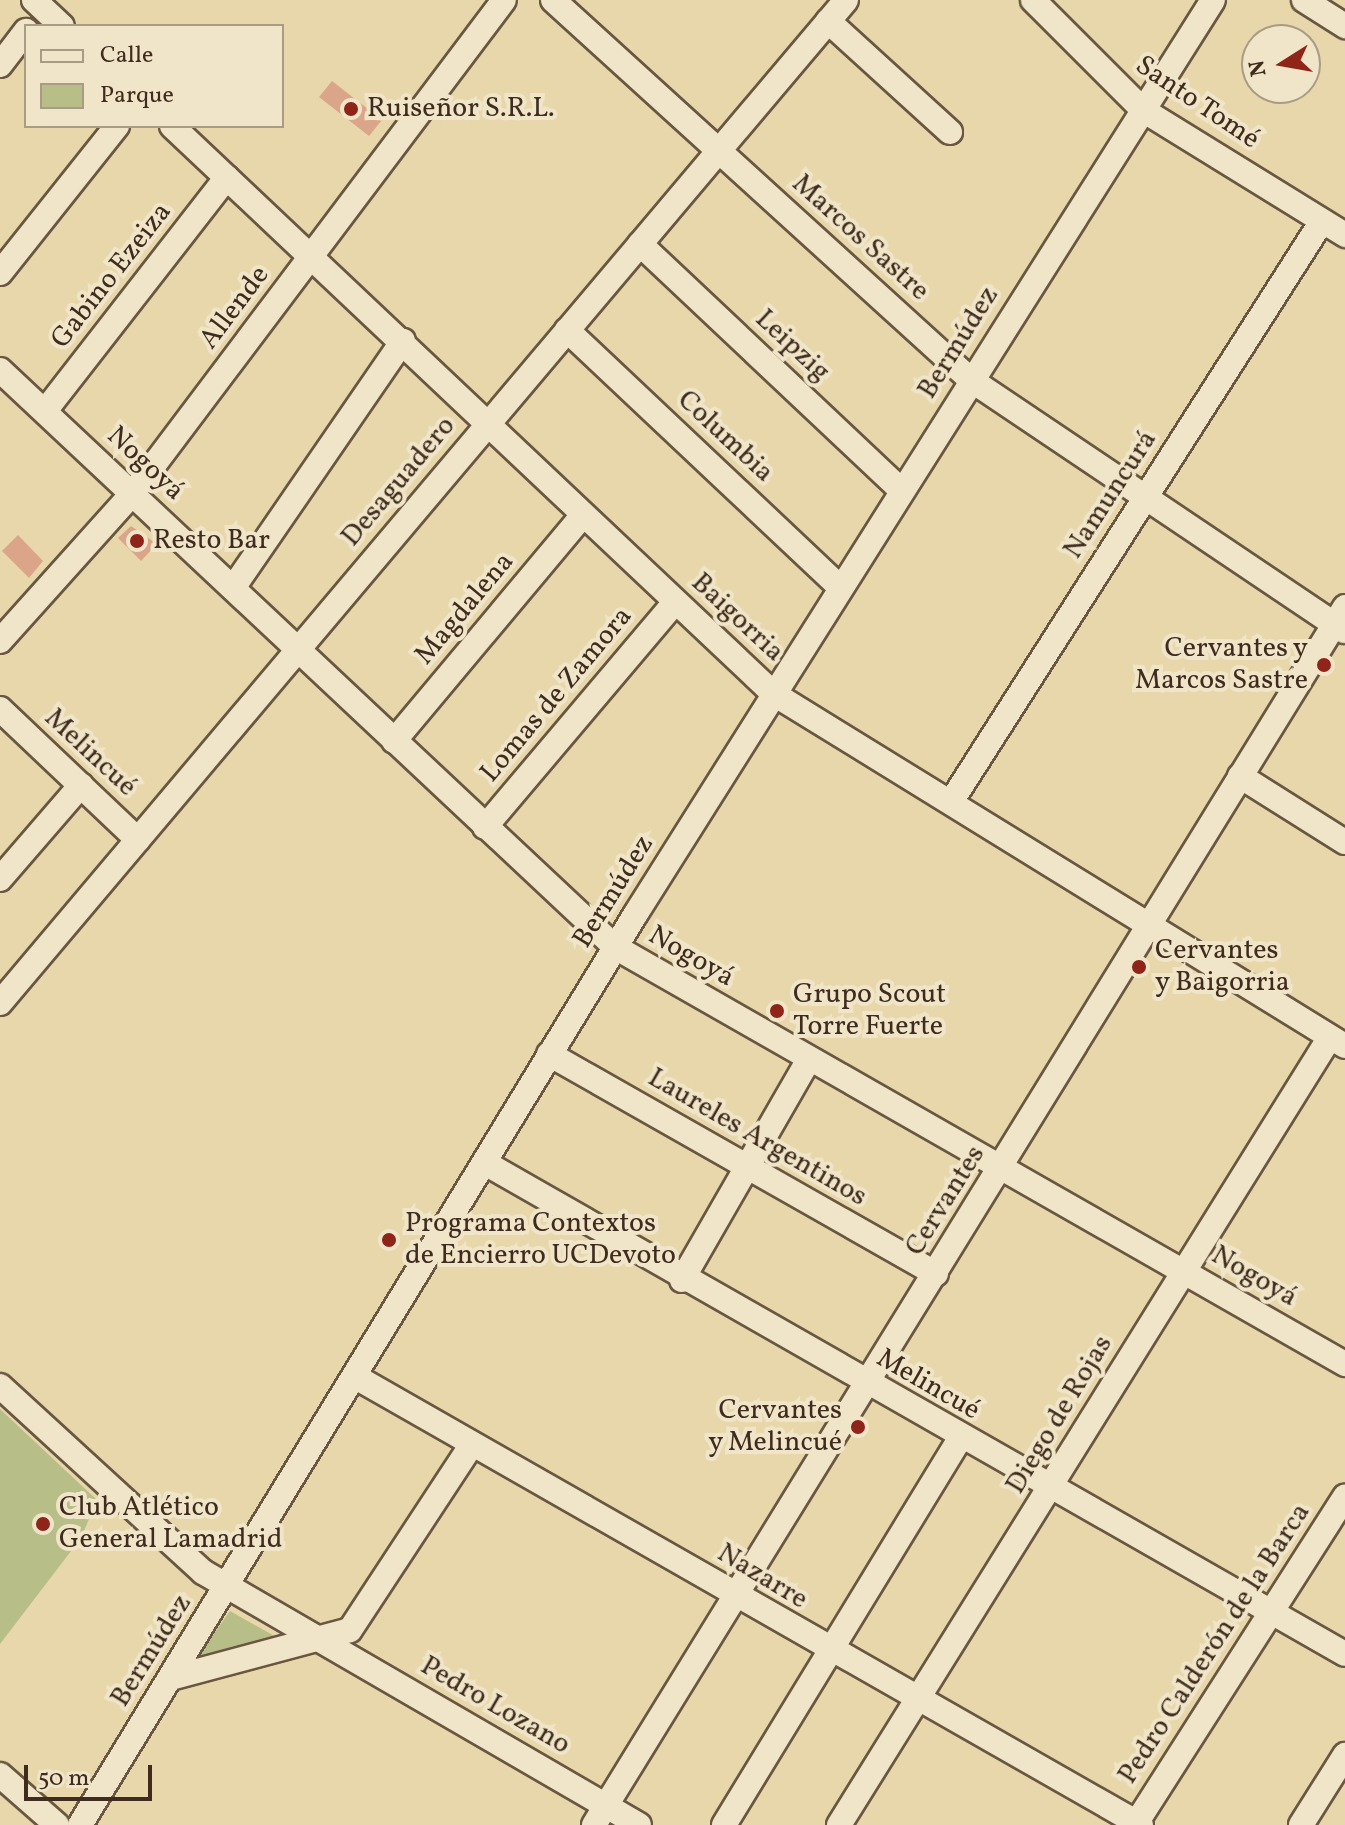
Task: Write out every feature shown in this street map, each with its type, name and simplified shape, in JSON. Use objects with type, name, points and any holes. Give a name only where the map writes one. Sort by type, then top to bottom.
[{"type":"street","name":"Allende","points":[[0,641],[132,494],[504,0]]},
{"type":"street","name":"Marcos Sastre","points":[[553,0],[971,380],[1144,498],[1342,620]]},
{"type":"street","name":"Desaguadero","points":[[0,1003],[846,0]]},
{"type":"street","name":"Santo Tomé","points":[[1033,0],[1143,110],[1345,235]]},
{"type":"street","name":"Bermúdez","points":[[80,1825],[615,947],[1213,0]]},
{"type":"street","points":[[1304,0],[1345,26]]},
{"type":"street","points":[[39,9],[59,24]]},
{"type":"street","points":[[828,21],[950,132]]},
{"type":"street","points":[[0,65],[24,34]]},
{"type":"street","points":[[0,273],[115,128]]},
{"type":"street","name":"Baigorria","points":[[174,128],[774,694],[1338,1041]]},
{"type":"street","name":"Gabino Ezeiza","points":[[45,411],[227,177]]},
{"type":"street","name":"Namuncurá","points":[[951,802],[1322,221]]},
{"type":"street","name":"Leipzig","points":[[640,244],[902,491]]},
{"type":"street","name":"Columbia","points":[[567,330],[841,588]]},
{"type":"street","points":[[233,588],[403,341]]},
{"type":"street","name":"Nogoyá","points":[[0,370],[615,947],[1345,1364]]},
{"type":"street","name":"Magdalena","points":[[394,741],[583,515]]},
{"type":"street","name":"Lomas de Zamora","points":[[485,827],[675,602]]},
{"type":"street","name":"Cervantes","points":[[600,1815],[868,1386],[1240,776],[1342,620]]},
{"type":"street","name":"Melincué","points":[[0,709],[138,840]]},
{"type":"street","points":[[1240,776],[1345,842]]},
{"type":"street","points":[[0,879],[81,785]]},
{"type":"street","name":"Diego de Rojas","points":[[839,1825],[1051,1490],[1182,1271],[1338,1041]]},
{"type":"street","name":"Laureles Argentinos","points":[[549,1054],[936,1274]]},
{"type":"street","points":[[682,1280],[749,1169],[809,1059]]},
{"type":"street","name":"Melincué","points":[[485,1163],[960,1439],[1345,1654]]},
{"type":"street","name":"Nazarre","points":[[354,1376],[736,1595],[828,1653],[1138,1824]]},
{"type":"street","name":"Pedro Lozano","points":[[0,1386],[227,1586],[322,1639],[600,1815],[639,1825]]},
{"type":"street","points":[[724,1825],[960,1439]]},
{"type":"street","points":[[171,1678],[350,1630],[472,1444]]},
{"type":"street","name":"Pedro Calderón de la Barca","points":[[1138,1824],[1273,1615],[1336,1530],[1345,1496]]},
{"type":"street","points":[[1301,1825],[1338,1780],[1345,1755]]},
{"type":"street","points":[[0,1775],[57,1825]]},
{"type":"green space","name":"Club Atlético General Lamadrid","points":[[0,1409],[97,1500],[81,1538],[0,1644]]},
{"type":"green space","points":[[230,1611],[294,1647],[192,1664]]},
{"type":"building","name":"Ruiseñor S.R.L.","points":[[332,81],[382,120],[369,136],[319,97]]},
{"type":"building","name":"Resto Bar","points":[[131,526],[157,544],[141,561],[118,538]]},
{"type":"building","points":[[18,535],[43,561],[29,578],[2,551]]},
{"type":"place","name":"Ruiseñor S.R.L.","points":[[351,109]]},
{"type":"place","name":"Resto Bar","points":[[137,541]]},
{"type":"place","name":"Cervantes y Marcos Sastre","points":[[1324,665]]},
{"type":"place","name":"Cervantes y Baigorria","points":[[1139,967]]},
{"type":"place","name":"Grupo Scout Torre Fuerte","points":[[777,1011]]},
{"type":"place","name":"Programa Contextos de Encierro UCDevoto","points":[[389,1240]]},
{"type":"place","name":"Cervantes y Melincué","points":[[858,1427]]},
{"type":"place","name":"Club Atlético General Lamadrid","points":[[43,1524]]}]
